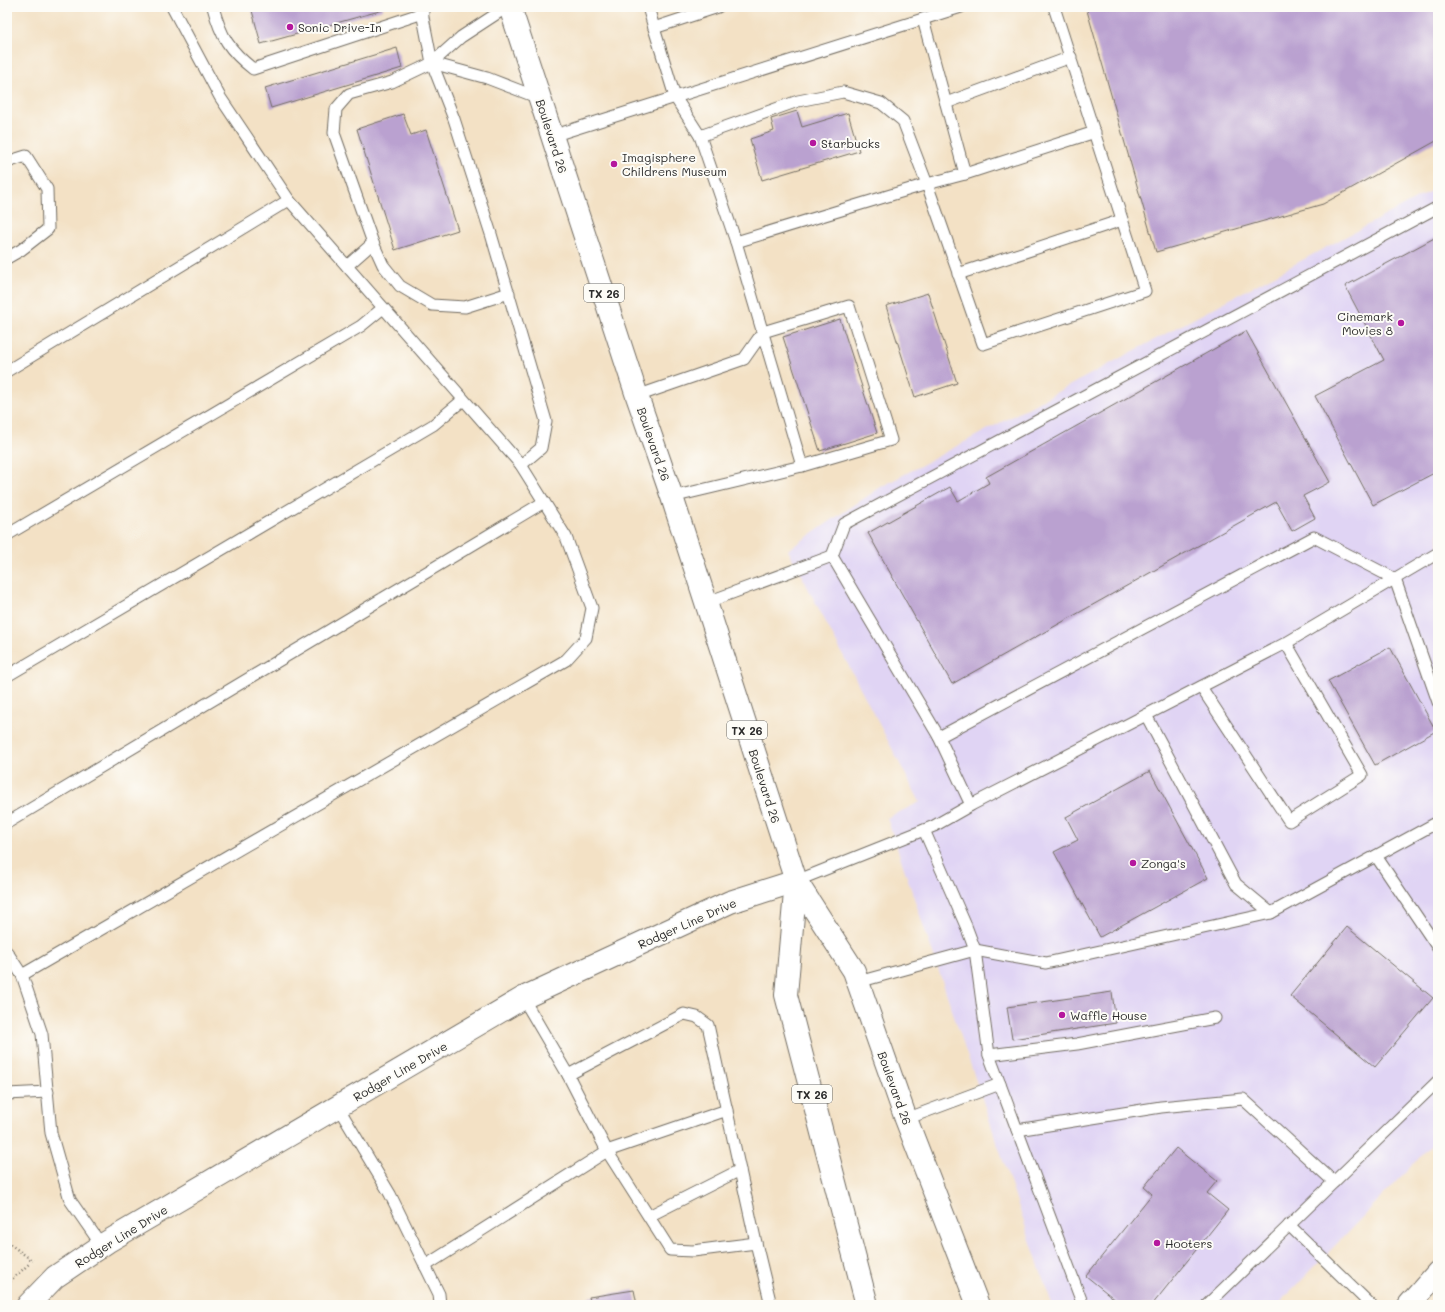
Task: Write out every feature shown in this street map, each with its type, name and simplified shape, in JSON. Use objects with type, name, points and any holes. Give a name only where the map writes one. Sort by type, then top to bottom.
[{"type":"main road","name":"Boulevard 26","points":[[510,7],[637,396],[672,497],[796,881],[854,970],[906,1119],[978,1305]]},
{"type":"main road","name":"Boulevard 26","points":[[796,881],[786,995],[867,1305]]},
{"type":"main road","name":"Rodger Line Drive","points":[[32,1299],[55,1277],[102,1246],[523,998],[730,902],[796,881]]},
{"type":"main road","points":[[1409,1305],[1438,1272]]},
{"type":"lane","points":[[22,975],[566,660],[586,638],[592,608],[566,537],[520,466],[289,200],[220,97],[172,7]]},
{"type":"lane","points":[[213,7],[226,43],[253,69],[422,10],[432,63],[454,119],[509,293],[546,421],[541,448],[520,466]]},
{"type":"lane","points":[[507,7],[461,37],[432,63],[392,82],[349,94],[336,109],[334,133],[373,243],[383,265],[400,286],[432,305],[465,307],[509,293]]},
{"type":"lane","points":[[648,7],[675,97],[700,136],[736,242],[802,466]]},
{"type":"lane","points":[[654,28],[718,7]]},
{"type":"lane","points":[[552,136],[961,7]]},
{"type":"lane","points":[[700,136],[798,101],[843,92],[881,103],[903,121],[927,184],[983,344],[1144,291],[1054,7]]},
{"type":"lane","points":[[923,19],[965,174]]},
{"type":"lane","points":[[946,103],[1071,57]]},
{"type":"lane","points":[[432,63],[487,78],[540,99]]},
{"type":"lane","points":[[736,242],[927,184],[965,174],[1094,132]]},
{"type":"lane","points":[[7,162],[26,156],[47,189],[48,229],[21,250],[7,258]]},
{"type":"lane","points":[[7,370],[289,200]]},
{"type":"lane","points":[[705,602],[832,556],[844,524],[1438,208]]},
{"type":"lane","points":[[958,274],[1122,220]]},
{"type":"lane","points":[[347,266],[373,243]]},
{"type":"lane","points":[[637,396],[744,358],[763,332],[849,306],[891,440],[802,466],[672,497]]},
{"type":"lane","points":[[7,535],[361,326],[383,308]]},
{"type":"lane","points":[[7,676],[433,425],[464,400]]},
{"type":"lane","points":[[7,823],[544,502]]},
{"type":"lane","points":[[938,737],[1314,537],[1395,579],[1438,702]]},
{"type":"lane","points":[[796,881],[924,830],[1286,643],[1438,553]]},
{"type":"lane","points":[[832,556],[938,737],[972,805]]},
{"type":"lane","points":[[1201,687],[1289,821],[1362,775],[1286,643]]},
{"type":"lane","points":[[1146,715],[1236,884],[1271,913]]},
{"type":"lane","points":[[858,982],[974,950],[1046,963],[1271,913],[1438,822]]},
{"type":"lane","points":[[924,830],[966,926],[974,950],[989,1055],[1083,1305]]},
{"type":"lane","points":[[1376,856],[1438,948]]},
{"type":"lane","points":[[7,952],[22,975],[42,1034],[51,1134],[70,1200],[102,1246]]},
{"type":"lane","points":[[523,998],[568,1075],[607,1151],[670,1250],[693,1251],[756,1243]]},
{"type":"lane","points":[[568,1075],[684,1014],[698,1017],[708,1025],[771,1305]]},
{"type":"lane","points":[[989,1055],[1077,1044],[1215,1018]]},
{"type":"lane","points":[[1207,1305],[1438,1081]]},
{"type":"lane","points":[[906,1119],[1000,1084]]},
{"type":"lane","points":[[7,1094],[48,1092]]},
{"type":"lane","points":[[1017,1130],[1161,1107],[1244,1099],[1334,1182]]},
{"type":"lane","points":[[338,1107],[390,1194],[439,1294],[440,1305]]},
{"type":"lane","points":[[425,1266],[607,1151],[727,1110]]},
{"type":"lane","points":[[649,1216],[740,1170]]},
{"type":"lane","points":[[1289,1225],[1371,1305]]},
{"type":"path","points":[[7,1242],[55,1277]]},
{"type":"path","points":[[7,1284],[20,1270],[33,1261]]},
{"type":"shaded area","points":[[1438,187],[1438,1138],[1278,1305],[1052,1305],[887,818],[920,802],[788,550],[881,487]]},
{"type":"building","name":"Sonic Drive-In","points":[[251,7],[383,7],[383,10],[261,44]]},
{"type":"building","points":[[1086,7],[1438,7],[1438,140],[1323,204],[1156,252]]},
{"type":"building","points":[[397,48],[402,68],[271,108],[265,88]]},
{"type":"building","points":[[797,111],[802,127],[848,113],[859,151],[762,180],[750,139],[774,131],[771,119]]},
{"type":"building","points":[[403,114],[411,135],[426,130],[458,230],[395,250],[357,129]]},
{"type":"building","points":[[1438,236],[1438,471],[1373,505],[1315,396],[1384,360],[1345,286]]},
{"type":"building","points":[[928,293],[957,383],[915,397],[886,306]]},
{"type":"building","points":[[840,319],[877,433],[820,451],[783,337]]},
{"type":"building","points":[[1246,331],[1330,482],[1303,496],[1315,518],[1292,531],[1276,502],[952,684],[868,533],[950,487],[958,501],[989,483],[986,477]]},
{"type":"building","points":[[1390,647],[1436,731],[1375,765],[1328,681]]},
{"type":"building","points":[[1150,771],[1208,878],[1100,937],[1054,852],[1078,840],[1066,817]]},
{"type":"building","points":[[1347,927],[1433,998],[1375,1067],[1290,996]]},
{"type":"building","name":"Waffle House","points":[[1112,992],[1116,1023],[1012,1039],[1007,1007]]},
{"type":"building","name":"Hooters","points":[[1176,1148],[1217,1181],[1207,1193],[1228,1210],[1152,1305],[1122,1305],[1086,1276],[1152,1194],[1144,1187]]},
{"type":"building","points":[[634,1290],[637,1305],[591,1305],[589,1297]]},
{"type":"place","name":"Sonic Drive-In","points":[[290,27]]},
{"type":"place","name":"Starbucks","points":[[813,143]]},
{"type":"place","name":"Imagisphere Childrens Museum","points":[[614,164]]},
{"type":"place","name":"Cinemark Movies 8","points":[[1401,323]]},
{"type":"place","name":"Zonga's","points":[[1133,863]]},
{"type":"place","name":"Waffle House","points":[[1062,1015]]},
{"type":"place","name":"Hooters","points":[[1157,1243]]}]
